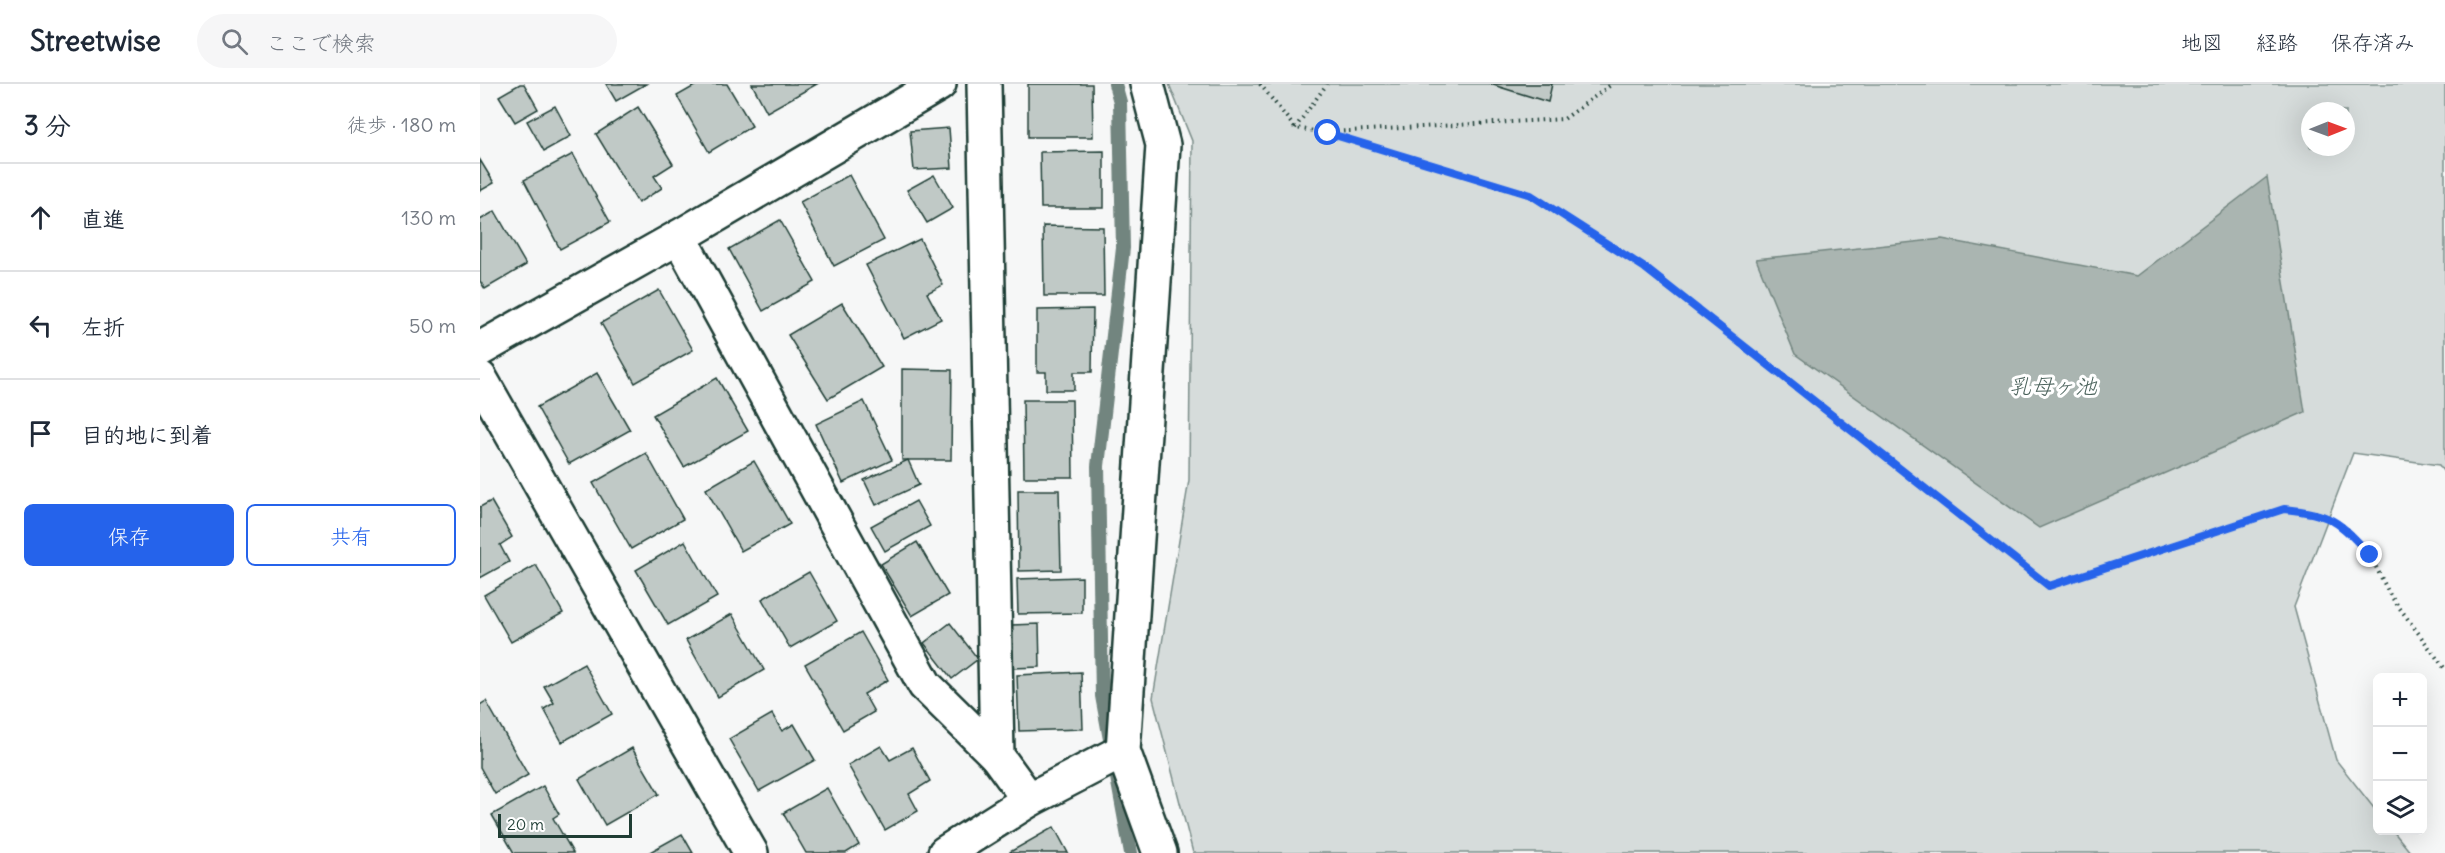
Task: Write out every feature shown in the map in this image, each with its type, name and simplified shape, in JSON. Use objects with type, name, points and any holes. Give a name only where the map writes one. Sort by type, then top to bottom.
[{"type":"street","points":[[480,349],[679,237],[939,84]]},
{"type":"street","points":[[984,84],[997,756]]},
{"type":"street","points":[[1148,84],[1163,145],[1122,752],[1160,853]]},
{"type":"street","points":[[679,237],[925,685],[997,756],[1029,800]]},
{"type":"street","points":[[480,378],[751,853]]},
{"type":"street","points":[[945,853],[1029,800],[1122,752]]},
{"type":"path","points":[[1260,84],[1295,128],[1328,133],[1531,195],[1645,268],[2049,586],[2284,509],[2318,513],[2346,528],[2370,555],[2390,596],[2445,669]]},
{"type":"path","points":[[1295,128],[1327,84]]},
{"type":"path","points":[[1328,133],[1564,119],[1612,84]]},
{"type":"shaded area","points":[[1169,84],[2445,84],[2445,474],[2439,465],[2353,453],[2294,607],[2336,760],[2373,807],[2373,835],[2396,835],[2411,853],[1193,853],[1153,698],[1189,480],[1192,141]]},
{"type":"water","name":"乳母ヶ池","points":[[2267,177],[2305,412],[2039,528],[1795,354],[1756,259],[1942,239],[2137,276]]},
{"type":"building","points":[[524,84],[538,109],[515,122],[499,96]]},
{"type":"building","points":[[606,84],[646,84],[616,101]]},
{"type":"building","points":[[698,84],[727,84],[752,126],[709,152],[677,96]]},
{"type":"building","points":[[752,84],[817,84],[767,112]]},
{"type":"building","points":[[1028,84],[1092,84],[1093,137],[1028,137]]},
{"type":"building","points":[[1490,84],[1552,84],[1548,102]]},
{"type":"building","points":[[555,106],[571,136],[544,151],[527,121]]},
{"type":"building","points":[[638,107],[673,164],[654,176],[662,188],[638,203],[596,134]]},
{"type":"building","points":[[949,128],[952,168],[914,170],[910,131]]},
{"type":"building","points":[[1104,151],[1104,208],[1041,208],[1040,152]]},
{"type":"building","points":[[573,154],[610,222],[560,249],[524,180]]},
{"type":"building","points":[[480,160],[494,183],[480,191]]},
{"type":"building","points":[[849,175],[884,240],[834,266],[800,202]]},
{"type":"building","points":[[934,175],[953,208],[927,223],[907,190]]},
{"type":"building","points":[[495,211],[526,265],[485,289],[480,281],[480,220]]},
{"type":"building","points":[[780,220],[815,282],[763,311],[729,249]]},
{"type":"building","points":[[1043,226],[1103,227],[1104,296],[1044,296]]},
{"type":"building","points":[[920,239],[943,285],[927,293],[941,319],[904,338],[866,265]]},
{"type":"building","points":[[659,290],[693,350],[635,383],[601,323]]},
{"type":"building","points":[[842,303],[882,367],[828,399],[788,335]]},
{"type":"building","points":[[1093,309],[1092,372],[1074,372],[1074,390],[1046,390],[1046,372],[1037,372],[1037,310]]},
{"type":"building","points":[[902,369],[952,370],[951,460],[902,460]]},
{"type":"building","points":[[597,373],[630,430],[569,464],[537,407]]},
{"type":"building","points":[[717,378],[748,431],[684,467],[653,415]]},
{"type":"building","points":[[1023,400],[1072,400],[1073,477],[1024,477]]},
{"type":"building","points":[[864,401],[892,460],[843,483],[816,424]]},
{"type":"building","points":[[646,453],[683,519],[631,549],[593,483]]},
{"type":"building","points":[[908,460],[919,485],[876,505],[864,480]]},
{"type":"building","points":[[754,461],[790,524],[741,551],[706,489]]},
{"type":"building","points":[[1018,490],[1059,490],[1061,570],[1019,571]]},
{"type":"building","points":[[491,501],[512,537],[500,545],[509,562],[480,578],[480,507]]},
{"type":"building","points":[[916,501],[930,526],[885,551],[871,526]]},
{"type":"building","points":[[685,541],[717,597],[668,625],[636,570]]},
{"type":"building","points":[[917,542],[948,595],[912,616],[881,564]]},
{"type":"building","points":[[536,565],[563,613],[511,642],[484,595]]},
{"type":"building","points":[[809,572],[837,621],[790,648],[762,599]]},
{"type":"building","points":[[1082,577],[1082,613],[1018,614],[1017,579]]},
{"type":"building","points":[[732,614],[764,670],[718,697],[686,640]]},
{"type":"building","points":[[950,623],[978,659],[952,679],[924,643]]},
{"type":"building","points":[[1039,624],[1040,667],[1013,668],[1011,625]]},
{"type":"building","points":[[861,632],[888,680],[864,694],[874,712],[843,730],[805,664]]},
{"type":"building","points":[[584,664],[612,714],[562,742],[544,709],[554,703],[544,686]]},
{"type":"building","points":[[1081,672],[1083,729],[1019,731],[1017,675]]},
{"type":"building","points":[[486,701],[528,775],[495,794],[480,767],[480,705]]},
{"type":"building","points":[[772,714],[782,731],[794,724],[815,760],[759,791],[729,739]]},
{"type":"building","points":[[881,746],[890,760],[912,748],[930,781],[909,794],[918,811],[885,830],[848,765]]},
{"type":"building","points":[[632,748],[659,794],[605,825],[579,779]]},
{"type":"building","points":[[543,786],[559,814],[553,818],[573,853],[514,853],[492,815]]},
{"type":"building","points":[[827,788],[859,845],[846,853],[806,853],[783,813]]},
{"type":"building","points":[[1054,827],[1068,853],[1010,852]]},
{"type":"building","points":[[682,834],[693,853],[648,853]]},
{"type":"waterway","points":[[1115,84],[1120,102],[1123,248],[1098,466],[1102,696],[1131,853]]},
{"type":"route","points":[[1328,133],[1531,195],[1645,268],[2049,586],[2284,509],[2318,513],[2346,528],[2370,555]]}]
